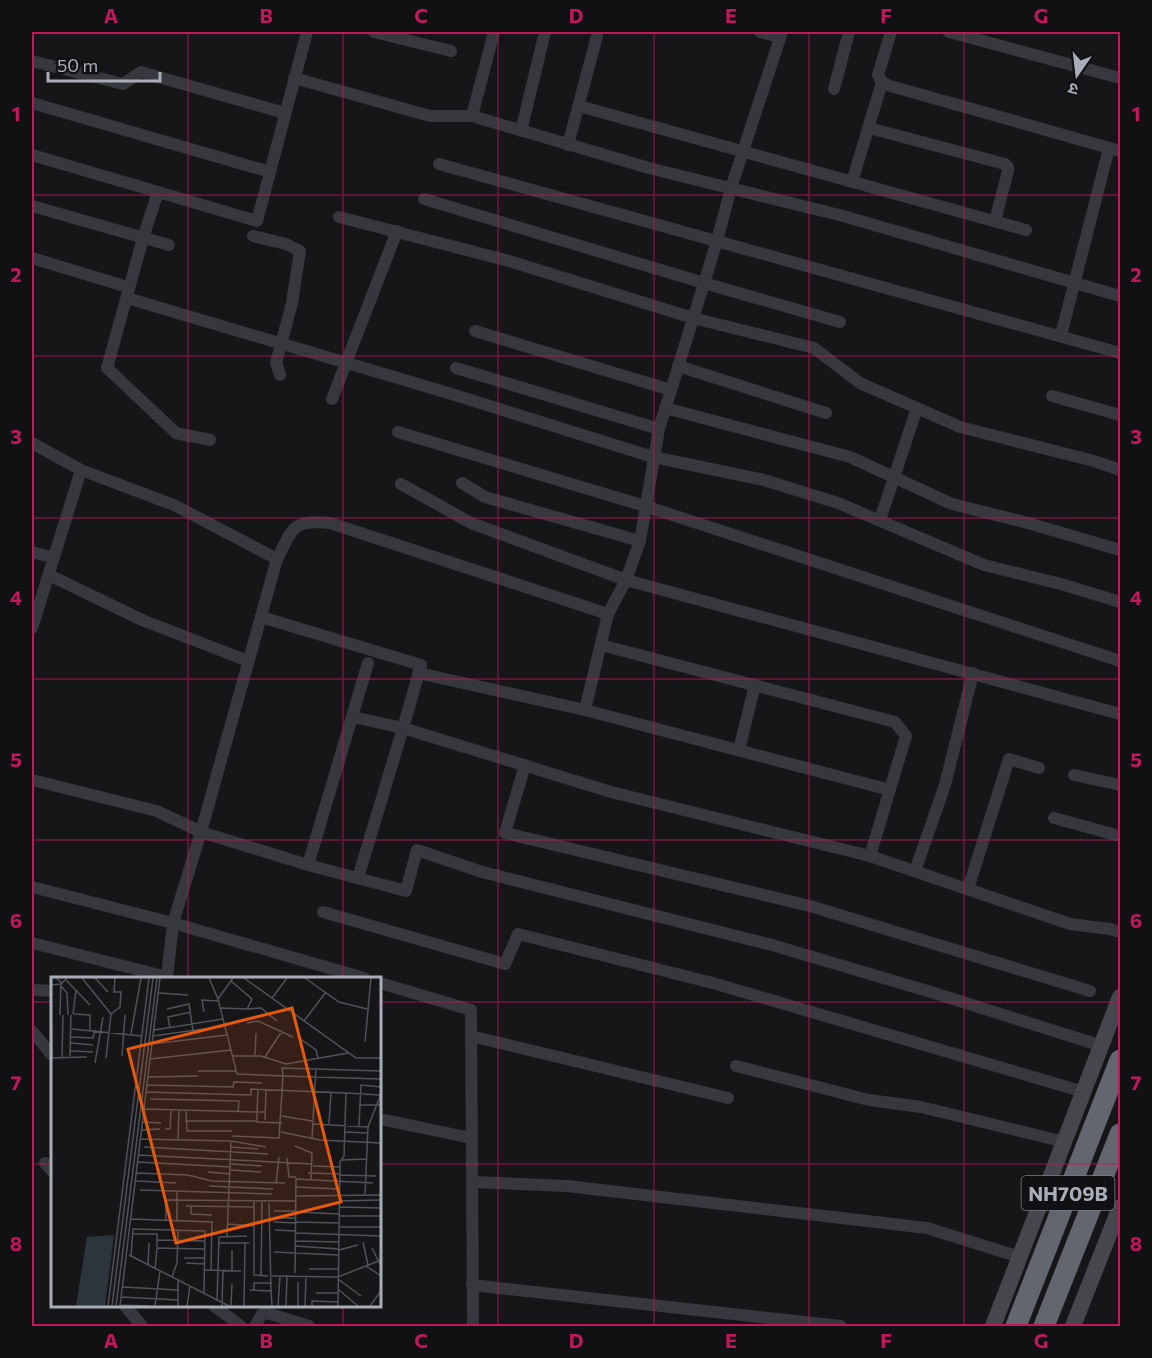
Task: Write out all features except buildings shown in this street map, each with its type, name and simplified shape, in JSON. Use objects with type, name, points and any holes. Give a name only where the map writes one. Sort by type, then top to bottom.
[{"type":"highway","name":"NH709B","points":[[1016,1326],[1120,1060]]},
{"type":"highway","name":"NH709B","points":[[1044,1326],[1120,1134]]},
{"type":"street","points":[[32,155],[257,221],[307,32]]},
{"type":"street","points":[[374,32],[451,51]]},
{"type":"street","points":[[472,116],[494,32]]},
{"type":"street","points":[[521,131],[545,32]]},
{"type":"street","points":[[568,145],[598,32]]},
{"type":"street","points":[[585,710],[608,614],[626,580],[639,541],[658,429],[717,241],[731,188],[781,34],[760,32]]},
{"type":"street","points":[[834,89],[849,32]]},
{"type":"street","points":[[891,32],[878,75],[887,85],[1115,149],[1074,283],[1061,335]]},
{"type":"street","points":[[949,32],[1120,78]]},
{"type":"street","points":[[32,61],[123,84],[141,72],[285,113]]},
{"type":"street","points":[[294,78],[430,116],[472,116],[568,145],[843,216],[1120,296]]},
{"type":"street","points":[[852,182],[882,82]]},
{"type":"street","points":[[32,103],[270,172]]},
{"type":"street","points":[[579,106],[1026,230]]},
{"type":"street","points":[[869,128],[1005,164],[1008,171],[994,221]]},
{"type":"street","points":[[439,164],[1120,353]]},
{"type":"street","points":[[158,192],[143,237],[107,368],[176,433],[210,440]]},
{"type":"street","points":[[424,199],[840,322]]},
{"type":"street","points":[[32,206],[169,245]]},
{"type":"street","points":[[339,217],[508,261],[693,318],[814,348],[860,382],[960,427],[1094,461],[1120,470]]},
{"type":"street","points":[[332,399],[397,231]]},
{"type":"street","points":[[253,236],[286,244],[300,251],[292,303],[276,363],[280,375]]},
{"type":"street","points":[[32,258],[122,285]]},
{"type":"street","points":[[128,298],[653,457],[764,480],[838,503],[984,564],[1120,602]]},
{"type":"street","points":[[475,331],[670,390]]},
{"type":"street","points":[[678,366],[826,412]]},
{"type":"street","points":[[456,368],[658,429]]},
{"type":"street","points":[[1052,396],[1120,415]]},
{"type":"street","points":[[665,408],[850,457],[952,504],[1120,550]]},
{"type":"street","points":[[880,520],[917,408]]},
{"type":"street","points":[[398,432],[645,506],[1120,660]]},
{"type":"street","points":[[32,443],[81,470],[174,505],[277,559]]},
{"type":"street","points":[[32,628],[81,470]]},
{"type":"street","points":[[462,483],[484,497],[639,541]]},
{"type":"street","points":[[401,484],[471,523],[626,580],[1120,714]]},
{"type":"street","points":[[32,943],[167,977],[173,923],[201,832],[277,559],[298,524],[310,521],[330,523],[608,614]]},
{"type":"street","points":[[32,552],[54,558]]},
{"type":"street","points":[[49,575],[142,620],[248,661]]},
{"type":"street","points":[[261,617],[421,664],[358,878]]},
{"type":"street","points":[[601,645],[895,722],[906,736],[870,856]]},
{"type":"street","points":[[308,865],[368,663]]},
{"type":"street","points":[[418,673],[585,710],[890,790]]},
{"type":"street","points":[[915,871],[945,785],[973,673]]},
{"type":"street","points":[[739,750],[755,686]]},
{"type":"street","points":[[353,717],[403,728],[610,792],[870,856],[1070,924],[1115,931]]},
{"type":"street","points":[[968,889],[1009,759],[1039,768]]},
{"type":"street","points":[[525,765],[505,833],[810,906],[1090,991]]},
{"type":"street","points":[[1074,776],[1120,784]]},
{"type":"street","points":[[32,780],[157,811],[201,832],[308,865],[406,891],[417,850],[492,875],[772,945],[1102,1046]]},
{"type":"street","points":[[1054,818],[1120,836]]},
{"type":"street","points":[[32,887],[173,923],[361,977]]},
{"type":"street","points":[[322,912],[505,964],[518,934],[713,983],[1084,1092]]},
{"type":"street","points":[[381,983],[471,1010],[472,1326]]},
{"type":"street","points":[[32,990],[51,991]]},
{"type":"street","points":[[993,1326],[1120,997]]},
{"type":"street","points":[[32,1031],[51,1054]]},
{"type":"street","points":[[471,1036],[728,1098]]},
{"type":"street","points":[[736,1066],[869,1100],[921,1107],[1065,1142]]},
{"type":"street","points":[[381,1119],[471,1138]]},
{"type":"street","points":[[472,1182],[567,1186],[927,1228],[1020,1257]]},
{"type":"street","points":[[1073,1326],[1120,1208]]},
{"type":"street","points":[[472,1285],[841,1326]]},
{"type":"street","points":[[127,1307],[142,1326]]},
{"type":"street","points":[[217,1307],[241,1326]]},
{"type":"street","points":[[255,1326],[262,1314],[267,1313],[309,1326]]}]
